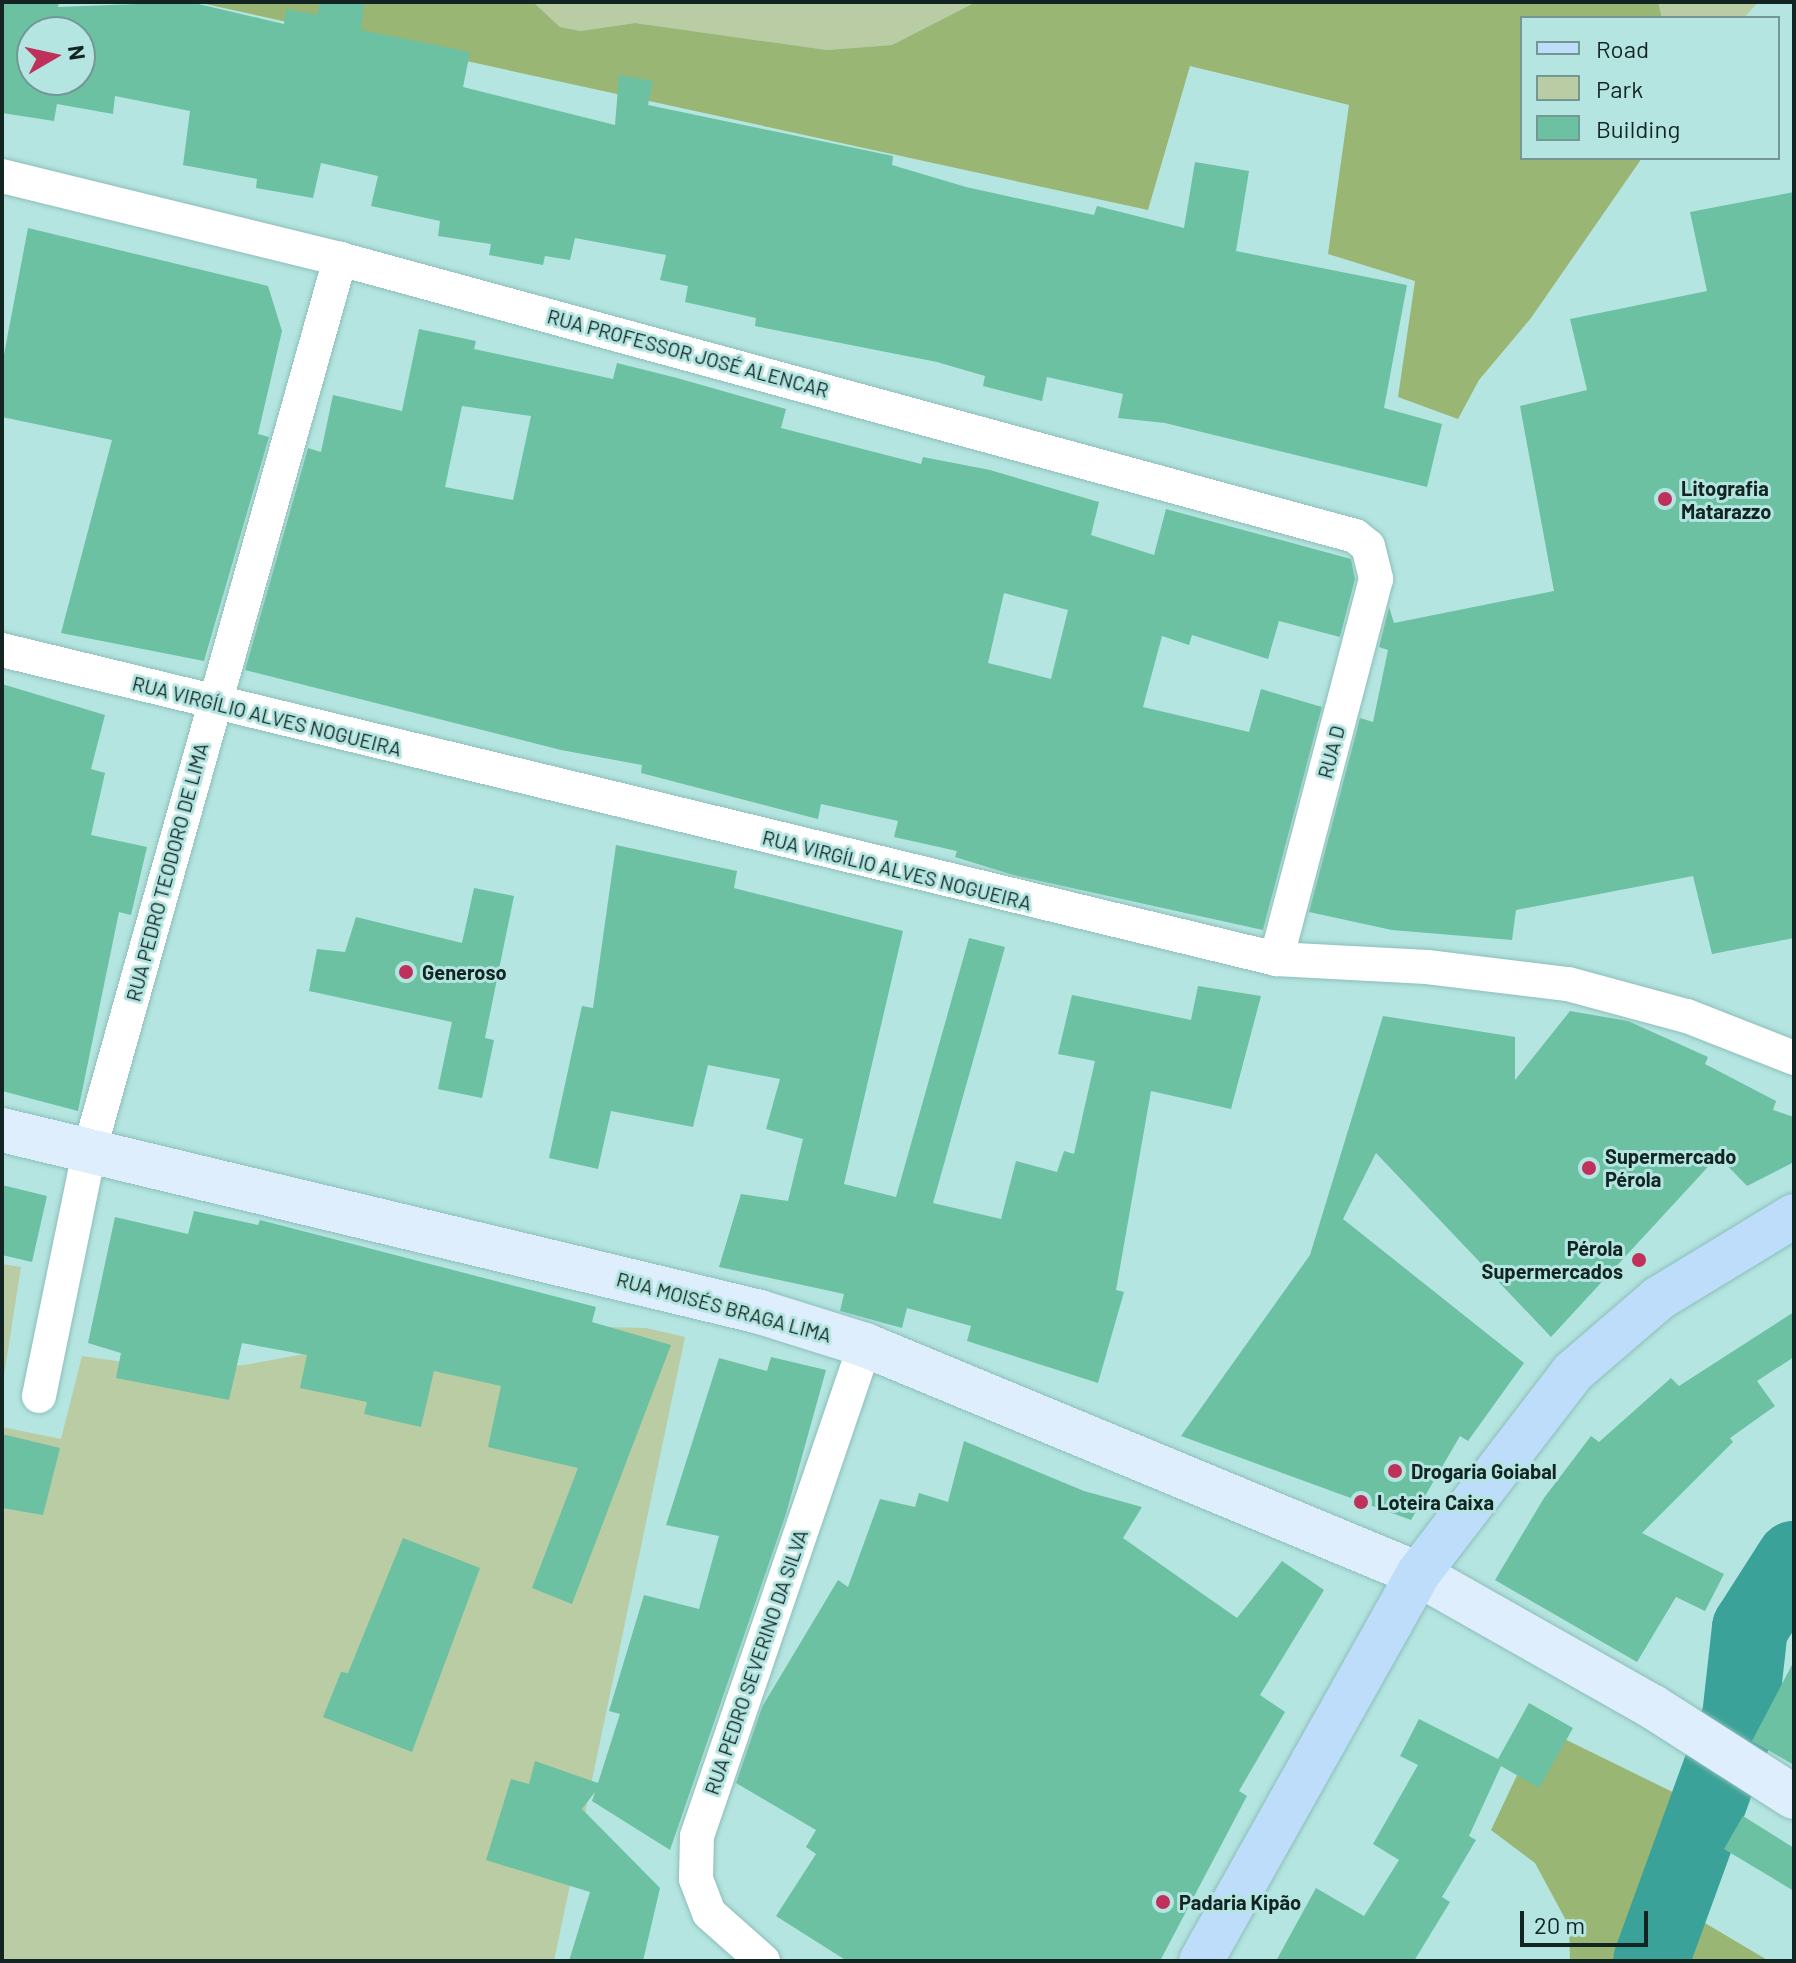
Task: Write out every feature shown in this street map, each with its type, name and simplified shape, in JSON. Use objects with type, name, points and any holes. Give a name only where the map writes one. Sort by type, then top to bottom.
[{"type":"main road","points":[[1201,1961],[1418,1574],[1573,1372],[1659,1298],[1794,1216]]},
{"type":"street","name":"RUA PROFESSOR JOSÉ ALENCAR","points":[[2,176],[340,259],[1337,527],[1368,546]]},
{"type":"street","name":"RUA PEDRO TEODORO DE LIMA","points":[[39,1396],[89,1152],[340,259]]},
{"type":"street","name":"RUA D","points":[[1276,959],[1376,579],[1368,546]]},
{"type":"street","name":"RUA VIRGÍLIO ALVES NOGUEIRA","points":[[2,650],[1276,959],[1441,969],[1568,984],[1687,1016],[1794,1058]]},
{"type":"street","name":"RUA MOISÉS BRAGA LIMA","points":[[2,1130],[760,1312],[865,1345],[1418,1574],[1653,1707],[1784,1792]]},
{"type":"street","name":"RUA PEDRO SEVERINO DA SILVA","points":[[763,1961],[709,1913],[696,1879],[697,1836],[865,1345]]},
{"type":"green space","points":[[196,2],[533,2],[560,27],[581,31],[635,23],[827,50],[892,45],[976,2],[1658,2],[1662,16],[1520,16],[1520,160],[1641,160],[1531,318],[1479,380],[1458,419],[1398,397],[1415,281],[1328,254],[1349,105],[1190,66],[1148,210]]},
{"type":"green space","points":[[533,2],[976,2],[892,45],[827,50],[635,23],[581,31],[560,27]]},
{"type":"green space","points":[[1658,2],[1758,2],[1746,16],[1662,16]]},
{"type":"green space","points":[[2,1264],[21,1267],[2,1388]]},
{"type":"green space","points":[[561,1326],[646,1328],[685,1337],[554,1961],[2,1961],[2,1427],[61,1439],[82,1356],[170,1369],[245,1365],[375,1341]]},
{"type":"green space","points":[[1540,1727],[1693,1802],[1635,1961],[1570,1961],[1569,1926],[1535,1863],[1491,1830]]},
{"type":"green space","points":[[1678,1907],[1769,1961],[1664,1961]]},
{"type":"building","points":[[2,2],[59,2],[58,7],[190,2],[284,24],[286,9],[317,15],[320,2],[364,2],[361,30],[470,52],[463,87],[615,125],[619,75],[653,81],[648,105],[893,156],[892,165],[966,187],[1094,215],[1097,206],[1184,228],[1195,162],[1249,171],[1236,251],[1407,285],[1384,408],[1442,424],[1427,487],[1165,423],[1118,418],[1123,394],[1047,377],[1042,401],[983,386],[985,376],[937,362],[755,326],[756,318],[685,302],[688,286],[660,280],[666,255],[575,238],[570,260],[545,256],[543,265],[489,255],[491,244],[438,236],[440,221],[371,206],[378,176],[321,163],[313,198],[256,188],[257,179],[183,165],[190,111],[115,96],[113,114],[57,104],[54,121],[2,113]]},
{"type":"building","name":"Litografia Matarazzo","points":[[1794,192],[1794,938],[1712,954],[1693,876],[1516,910],[1512,940],[1392,930],[1309,912],[1360,718],[1373,722],[1388,650],[1379,647],[1389,607],[1394,623],[1554,591],[1520,406],[1587,390],[1570,319],[1707,291],[1690,212]]},
{"type":"building","points":[[28,228],[268,286],[282,331],[258,434],[269,437],[204,661],[61,633],[112,440],[2,417],[2,365]]},
{"type":"building","points":[[419,329],[476,341],[474,349],[613,379],[617,363],[677,378],[786,409],[781,428],[921,464],[923,457],[990,470],[1099,502],[1091,535],[1154,555],[1166,509],[1351,559],[1355,579],[1340,637],[1279,621],[1268,659],[1192,635],[1189,645],[1162,636],[1143,707],[1249,732],[1261,689],[1322,707],[1263,930],[1013,875],[955,857],[957,851],[894,837],[898,821],[821,804],[818,819],[641,773],[642,765],[561,750],[245,670],[308,448],[321,452],[333,395],[402,411]],"holes":[[[462,406],[531,416],[513,500],[445,487]],[[1004,593],[1068,610],[1051,679],[988,663]]]},
{"type":"building","points":[[2,684],[105,715],[91,769],[105,773],[91,835],[147,847],[131,915],[119,912],[78,1111],[2,1091]]},
{"type":"building","points":[[616,845],[737,871],[734,888],[903,931],[844,1184],[896,1197],[969,938],[1005,947],[933,1203],[1001,1219],[1016,1161],[1057,1172],[1064,1151],[1074,1154],[1095,1061],[1058,1054],[1072,995],[1191,1020],[1198,986],[1261,996],[1231,1109],[1151,1091],[1116,1290],[1124,1292],[1098,1383],[967,1341],[971,1326],[907,1308],[902,1328],[840,1311],[844,1294],[719,1267],[741,1194],[788,1201],[803,1139],[766,1129],[780,1079],[708,1065],[693,1127],[611,1111],[598,1169],[549,1158],[582,1006],[593,1008]]},
{"type":"building","name":"Generoso","points":[[474,888],[514,896],[485,1038],[494,1040],[482,1098],[438,1089],[452,1022],[309,991],[317,949],[345,952],[356,917],[462,943]]},
{"type":"building","points":[[1570,1011],[1628,1021],[1708,1057],[1705,1064],[1776,1101],[1773,1110],[1794,1117],[1794,1162],[1747,1186],[1718,1156],[1551,1337],[1376,1153],[1343,1219],[1524,1363],[1468,1441],[1460,1436],[1411,1520],[1181,1436],[1310,1255],[1383,1016],[1515,1037],[1515,1080]]},
{"type":"building","points":[[2,1185],[47,1196],[32,1262],[2,1255]]},
{"type":"building","points":[[194,1211],[258,1225],[260,1220],[596,1307],[592,1322],[671,1345],[572,1604],[532,1588],[578,1468],[488,1447],[501,1386],[434,1371],[421,1427],[364,1414],[367,1402],[300,1388],[307,1355],[242,1343],[229,1400],[116,1378],[121,1353],[88,1343],[115,1217],[188,1234]]},
{"type":"building","points":[[1794,1312],[1794,1357],[1757,1381],[1775,1406],[1730,1438],[1733,1442],[1642,1533],[1724,1574],[1705,1611],[1676,1597],[1637,1662],[1495,1580],[1544,1498],[1591,1436],[1599,1442],[1671,1378],[1679,1386]]},
{"type":"building","points":[[771,1357],[826,1370],[786,1514],[670,1850],[592,1801],[595,1792],[582,1809],[660,1888],[643,1961],[569,1961],[590,1892],[486,1860],[511,1779],[529,1784],[535,1761],[598,1783],[620,1714],[609,1711],[644,1595],[699,1609],[719,1536],[666,1525],[719,1358],[767,1371]]},
{"type":"building","points":[[2,1434],[60,1448],[43,1515],[2,1508]]},
{"type":"building","points":[[964,1441],[1084,1491],[1142,1507],[1123,1538],[1237,1618],[1282,1561],[1324,1590],[1260,1695],[1285,1712],[1239,1791],[1247,1796],[1160,1961],[847,1961],[776,1916],[816,1854],[806,1847],[816,1830],[736,1783],[762,1707],[838,1580],[848,1587],[880,1499],[915,1507],[919,1493],[948,1502]]},
{"type":"building","points":[[403,1538],[480,1568],[412,1752],[323,1717],[341,1672],[348,1673]]},
{"type":"building","points":[[1794,1661],[1794,1765],[1752,1741]]},
{"type":"building","points":[[1529,1703],[1573,1728],[1539,1788],[1501,1766],[1469,1836],[1476,1840],[1442,1897],[1450,1902],[1414,1961],[1276,1961],[1316,1888],[1364,1916],[1399,1860],[1373,1844],[1418,1765],[1400,1756],[1419,1719],[1498,1759]]},
{"type":"building","points":[[1743,1816],[1794,1848],[1794,1891],[1724,1849]]},
{"type":"waterway","points":[[1651,1961],[1740,1717],[1750,1628],[1794,1559]]},
{"type":"place","name":"Litografia Matarazzo","points":[[1665,499]]},
{"type":"place","name":"Generoso","points":[[406,972]]},
{"type":"place","name":"Supermercado Pérola","points":[[1589,1168]]},
{"type":"place","name":"Pérola Supermercados","points":[[1639,1260]]},
{"type":"place","name":"Drogaria Goiabal","points":[[1395,1471]]},
{"type":"place","name":"Loteira Caixa","points":[[1361,1502]]},
{"type":"place","name":"Padaria Kipão","points":[[1163,1902]]}]
